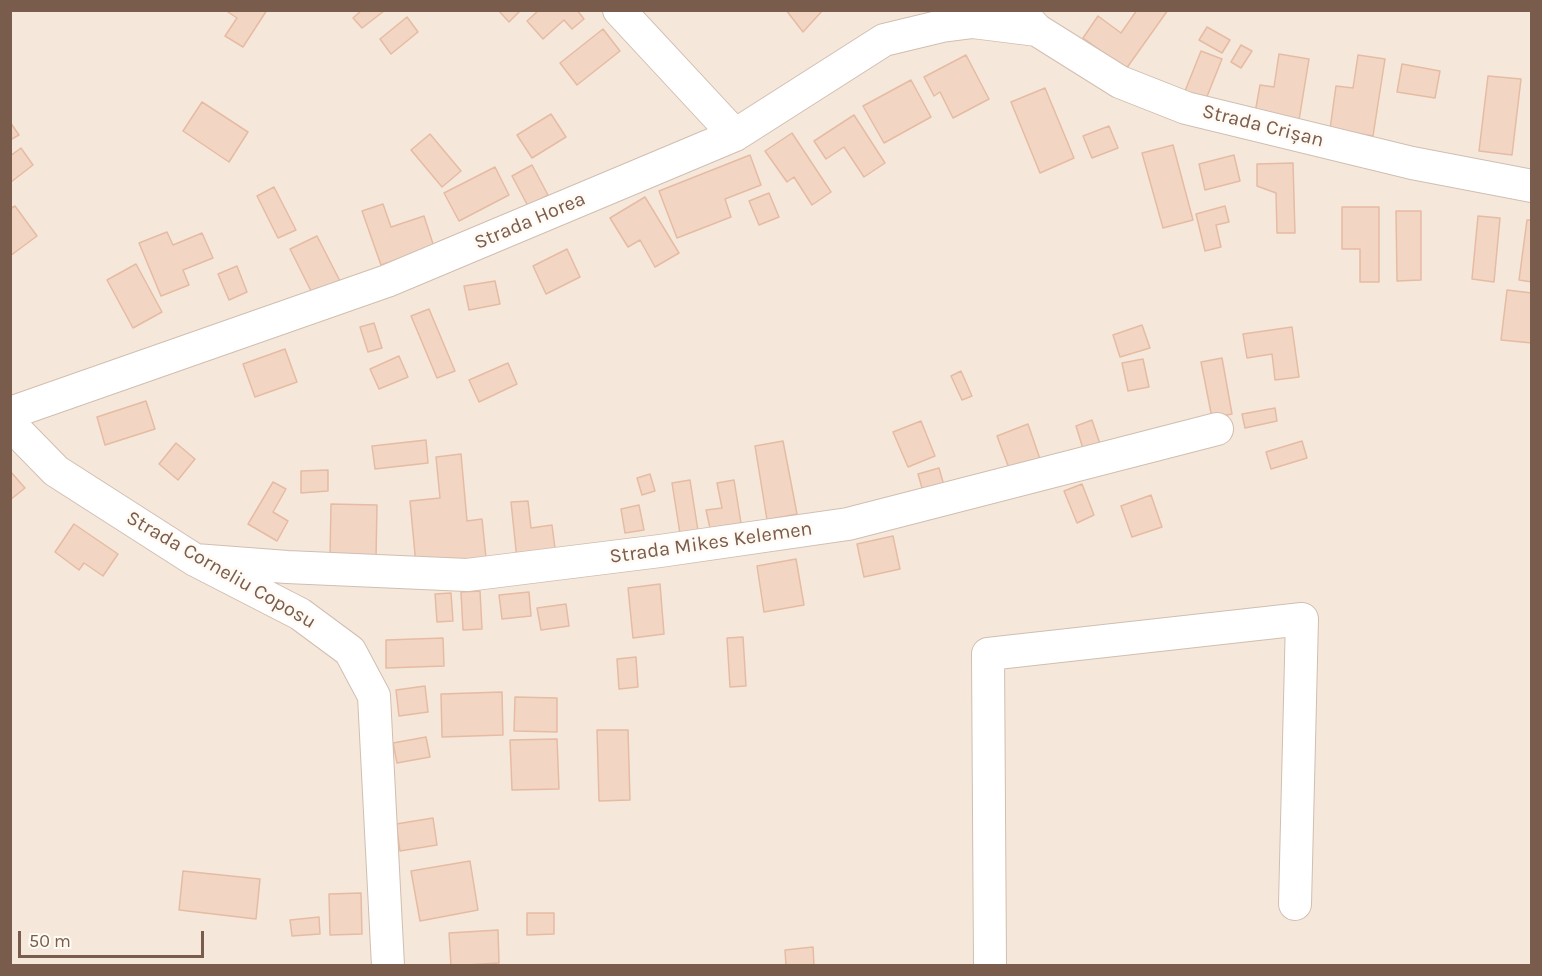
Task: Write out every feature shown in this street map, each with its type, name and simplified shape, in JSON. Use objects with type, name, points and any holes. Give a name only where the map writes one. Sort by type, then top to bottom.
[{"type":"street","points":[[619,10],[735,135]]},
{"type":"street","points":[[884,40],[906,10]]},
{"type":"street","name":"Strada Horea","points":[[10,413],[387,281],[735,135],[884,40],[942,26],[973,22],[1028,20]]},
{"type":"street","name":"Strada Crișan","points":[[1028,20],[1120,82],[1186,108],[1412,163],[1532,186]]},
{"type":"street","name":"Strada Corneliu Coposu","points":[[10,424],[56,471],[195,560],[300,614],[350,651],[374,696],[388,966]]},
{"type":"street","name":"Strada Mikes Kelemen","points":[[195,560],[287,567],[467,575],[660,551],[848,524],[1217,429]]},
{"type":"street","points":[[990,966],[988,654],[1302,619],[1295,904]]},
{"type":"shaded area","points":[[11,11],[1531,11],[1531,965],[11,965]]},
{"type":"building","points":[[225,10],[267,10],[243,47],[225,36],[237,18]]},
{"type":"building","points":[[362,10],[384,11],[362,28],[353,18]]},
{"type":"building","points":[[498,10],[521,10],[509,22]]},
{"type":"building","points":[[539,10],[577,10],[584,19],[572,29],[564,20],[543,39],[527,21]]},
{"type":"building","points":[[786,10],[822,10],[822,11],[803,32]]},
{"type":"building","points":[[1137,10],[1168,10],[1126,69],[1083,38],[1098,16],[1121,33]]},
{"type":"building","points":[[407,17],[418,32],[391,54],[380,39]]},
{"type":"building","points":[[1207,27],[1230,40],[1222,53],[1199,40]]},
{"type":"building","points":[[603,29],[620,51],[577,85],[560,63]]},
{"type":"building","points":[[1241,45],[1252,51],[1241,68],[1231,62]]},
{"type":"building","points":[[1201,51],[1222,59],[1206,99],[1185,91]]},
{"type":"building","points":[[1279,54],[1309,59],[1299,120],[1255,113],[1260,85],[1274,87]]},
{"type":"building","points":[[966,55],[989,99],[953,118],[940,92],[934,96],[924,77]]},
{"type":"building","points":[[1358,55],[1385,59],[1373,136],[1330,129],[1336,86],[1353,88]]},
{"type":"building","points":[[1402,64],[1440,71],[1435,98],[1397,92]]},
{"type":"building","points":[[1488,76],[1521,79],[1512,155],[1479,151]]},
{"type":"building","points":[[911,80],[931,117],[884,143],[863,106]]},
{"type":"building","points":[[1045,88],[1074,158],[1040,173],[1011,102]]},
{"type":"building","points":[[202,102],[248,132],[229,162],[183,131]]},
{"type":"building","points":[[551,114],[566,137],[532,158],[517,135]]},
{"type":"building","points":[[854,115],[885,163],[864,177],[844,147],[826,159],[814,141]]},
{"type":"building","points":[[10,122],[19,135],[10,140]]},
{"type":"building","points":[[1109,126],[1118,148],[1092,158],[1083,136]]},
{"type":"building","points":[[792,133],[831,192],[812,205],[794,177],[787,182],[765,151]]},
{"type":"building","points":[[430,134],[461,171],[442,187],[411,150]]},
{"type":"building","points":[[1173,145],[1193,220],[1163,228],[1142,153]]},
{"type":"building","points":[[21,148],[33,165],[11,182],[10,156]]},
{"type":"building","points":[[750,155],[761,185],[725,199],[731,217],[677,238],[659,191]]},
{"type":"building","points":[[1234,155],[1240,181],[1205,190],[1199,164]]},
{"type":"building","points":[[1293,163],[1295,233],[1277,233],[1276,193],[1257,186],[1257,164]]},
{"type":"building","points":[[532,165],[548,195],[528,206],[512,176]]},
{"type":"building","points":[[495,167],[509,195],[459,221],[444,193]]},
{"type":"building","points":[[274,187],[296,230],[278,238],[257,196]]},
{"type":"building","points":[[769,193],[779,217],[759,225],[749,201]]},
{"type":"building","points":[[645,197],[679,253],[655,267],[640,240],[628,247],[610,218]]},
{"type":"building","points":[[383,204],[391,227],[424,216],[434,247],[381,265],[362,211]]},
{"type":"building","points":[[15,206],[37,236],[10,256],[10,209]]},
{"type":"building","points":[[1225,206],[1229,222],[1216,225],[1221,247],[1205,251],[1196,214]]},
{"type":"building","points":[[1342,207],[1379,207],[1379,282],[1360,282],[1360,249],[1342,249]]},
{"type":"building","points":[[1396,211],[1421,211],[1421,280],[1397,281]]},
{"type":"building","points":[[1478,216],[1500,218],[1494,282],[1472,279]]},
{"type":"building","points":[[1527,220],[1532,220],[1532,282],[1519,280]]},
{"type":"building","points":[[167,232],[173,245],[202,233],[213,258],[183,270],[189,285],[161,296],[139,243]]},
{"type":"building","points":[[317,236],[341,283],[314,297],[290,249]]},
{"type":"building","points":[[567,249],[580,277],[546,294],[533,266]]},
{"type":"building","points":[[136,264],[162,312],[133,328],[107,280]]},
{"type":"building","points":[[237,266],[247,292],[229,300],[218,274]]},
{"type":"building","points":[[495,281],[500,304],[469,310],[464,286]]},
{"type":"building","points":[[1507,290],[1532,293],[1532,343],[1501,340]]},
{"type":"building","points":[[429,309],[455,371],[437,378],[411,316]]},
{"type":"building","points":[[374,323],[382,348],[368,352],[360,327]]},
{"type":"building","points":[[1142,325],[1150,348],[1120,357],[1113,335]]},
{"type":"building","points":[[1292,327],[1299,377],[1275,380],[1272,354],[1247,358],[1243,334]]},
{"type":"building","points":[[285,349],[297,382],[255,397],[243,364]]},
{"type":"building","points":[[399,356],[408,377],[379,389],[370,369]]},
{"type":"building","points":[[1222,358],[1232,414],[1212,418],[1201,362]]},
{"type":"building","points":[[1143,359],[1149,387],[1128,391],[1122,363]]},
{"type":"building","points":[[508,363],[517,384],[479,402],[469,380]]},
{"type":"building","points":[[961,371],[972,396],[962,400],[951,376]]},
{"type":"building","points":[[146,401],[155,429],[105,445],[97,417]]},
{"type":"building","points":[[1275,408],[1277,421],[1245,428],[1242,414]]},
{"type":"building","points":[[1092,420],[1101,447],[1084,452],[1076,426]]},
{"type":"building","points":[[921,421],[935,456],[908,467],[893,432]]},
{"type":"building","points":[[1028,424],[1040,459],[1010,471],[997,436]]},
{"type":"building","points":[[426,440],[428,463],[375,469],[372,446]]},
{"type":"building","points":[[783,441],[797,514],[767,520],[755,446]]},
{"type":"building","points":[[1302,441],[1307,458],[1271,469],[1266,452]]},
{"type":"building","points":[[176,443],[195,459],[178,480],[159,464]]},
{"type":"building","points":[[461,454],[467,521],[482,519],[486,558],[416,565],[410,501],[440,498],[436,457]]},
{"type":"building","points":[[939,468],[945,489],[924,495],[918,474]]},
{"type":"building","points":[[328,470],[328,491],[301,493],[301,471]]},
{"type":"building","points":[[10,471],[25,488],[10,500]]},
{"type":"building","points":[[650,474],[655,491],[642,495],[637,478]]},
{"type":"building","points":[[690,480],[699,537],[681,540],[672,483]]},
{"type":"building","points":[[734,480],[741,523],[710,528],[706,510],[722,508],[717,483]]},
{"type":"building","points":[[273,482],[286,489],[273,512],[288,521],[277,541],[248,524]]},
{"type":"building","points":[[1082,484],[1094,515],[1077,523],[1064,491]]},
{"type":"building","points":[[1151,495],[1162,527],[1132,537],[1121,506]]},
{"type":"building","points":[[528,501],[531,528],[552,525],[556,556],[517,560],[511,502]]},
{"type":"building","points":[[331,504],[377,505],[376,558],[330,558]]},
{"type":"building","points":[[639,505],[644,530],[625,533],[621,509]]},
{"type":"building","points":[[74,524],[118,554],[103,576],[84,563],[79,570],[55,552]]},
{"type":"building","points":[[893,536],[900,569],[864,577],[857,544]]},
{"type":"building","points":[[796,559],[804,605],[764,612],[757,566]]},
{"type":"building","points":[[660,584],[664,634],[633,638],[628,588]]},
{"type":"building","points":[[480,591],[482,629],[463,630],[461,592]]},
{"type":"building","points":[[529,592],[531,616],[502,619],[499,595]]},
{"type":"building","points":[[451,593],[453,621],[437,622],[435,594]]},
{"type":"building","points":[[566,604],[569,626],[541,630],[537,608]]},
{"type":"building","points":[[743,637],[746,686],[730,687],[727,638]]},
{"type":"building","points":[[443,638],[444,666],[386,668],[386,640]]},
{"type":"building","points":[[636,657],[638,687],[619,689],[617,659]]},
{"type":"building","points":[[425,686],[428,712],[399,716],[396,690]]},
{"type":"building","points":[[502,692],[503,735],[442,737],[441,694]]},
{"type":"building","points":[[515,697],[557,698],[557,732],[514,731]]},
{"type":"building","points":[[597,730],[628,730],[630,800],[599,801]]},
{"type":"building","points":[[426,737],[430,757],[397,763],[393,743]]},
{"type":"building","points":[[557,739],[559,789],[512,790],[510,740]]},
{"type":"building","points":[[433,818],[437,845],[400,851],[396,824]]},
{"type":"building","points":[[470,861],[478,910],[420,921],[411,871]]},
{"type":"building","points":[[183,871],[260,879],[256,919],[179,910]]},
{"type":"building","points":[[361,893],[362,934],[330,935],[329,894]]},
{"type":"building","points":[[527,913],[554,913],[554,934],[527,935]]},
{"type":"building","points":[[319,917],[320,934],[292,936],[290,920]]},
{"type":"building","points":[[498,930],[499,963],[451,966],[449,933]]},
{"type":"building","points":[[813,947],[814,966],[786,966],[785,950]]}]
